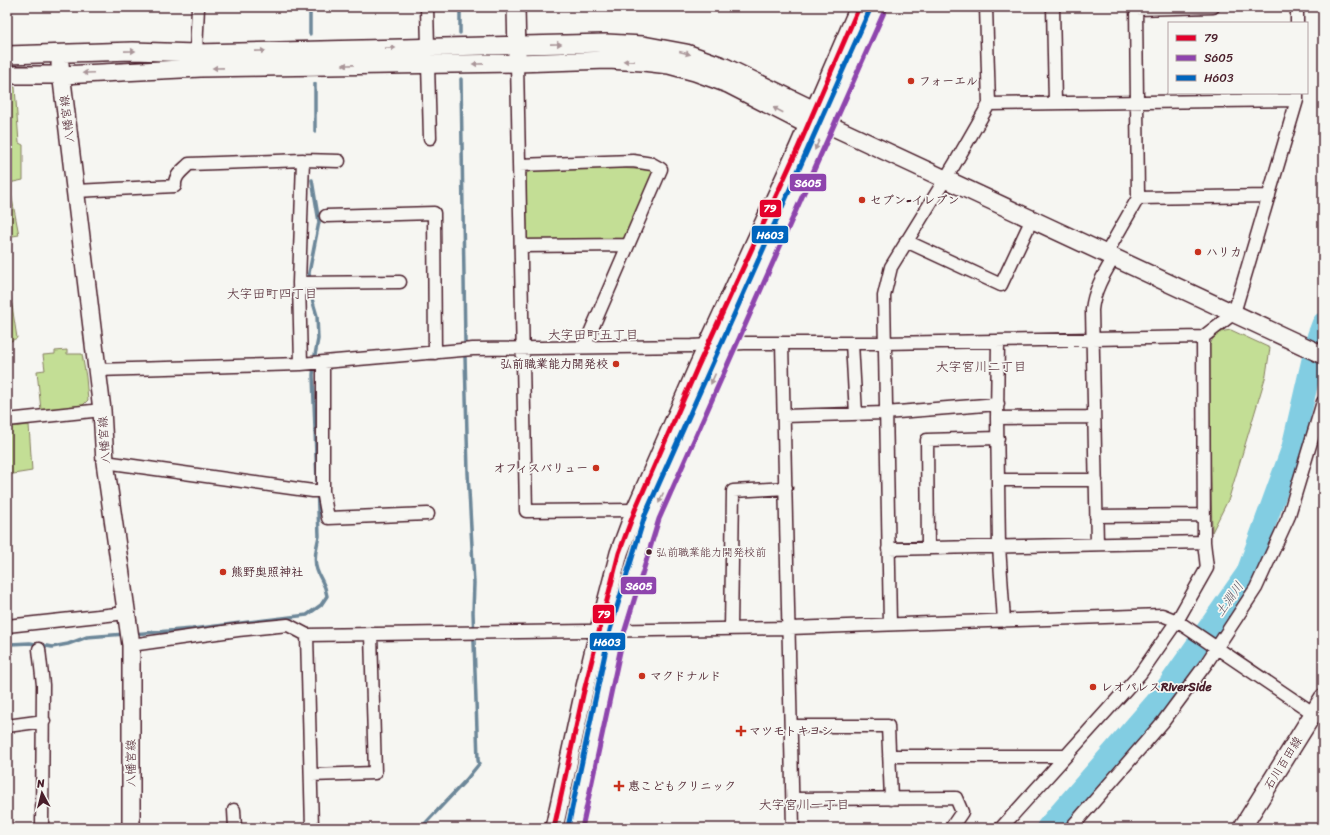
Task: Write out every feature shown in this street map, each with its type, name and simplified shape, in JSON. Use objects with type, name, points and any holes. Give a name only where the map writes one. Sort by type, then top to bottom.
[{"type":"street","points":[[196,53],[198,7]]},
{"type":"street","points":[[427,7],[428,47]]},
{"type":"street","points":[[516,7],[526,511],[635,510]]},
{"type":"street","points":[[554,828],[583,694],[619,553],[635,510],[708,345],[808,126],[859,7]]},
{"type":"street","points":[[574,828],[617,631],[652,517],[879,7]]},
{"type":"street","points":[[890,624],[884,296],[890,267],[989,104],[986,7]]},
{"type":"street","points":[[1053,7],[1055,103]]},
{"type":"street","points":[[1097,544],[1092,340],[1093,298],[1110,256],[1138,198],[1136,8],[1213,7]]},
{"type":"street","points":[[1296,7],[1297,22]]},
{"type":"street","points":[[7,55],[133,51],[196,53],[606,43],[643,45],[686,53],[725,67],[814,110],[827,124],[1323,355]]},
{"type":"street","name":"八幡宮線","points":[[59,54],[102,410],[105,462],[129,632],[130,828]]},
{"type":"street","points":[[7,75],[62,75],[201,68],[517,63],[608,60],[643,62],[695,72],[728,84],[808,126],[827,124]]},
{"type":"street","points":[[428,64],[430,138]]},
{"type":"street","points":[[97,370],[313,363],[435,353],[473,348],[1092,340],[1204,337],[1234,313],[1297,96],[989,104]]},
{"type":"street","points":[[76,190],[175,186],[175,182],[179,174],[189,164],[303,160],[339,162]]},
{"type":"street","points":[[303,160],[299,283],[313,363],[318,491],[328,518],[428,514]]},
{"type":"street","points":[[519,165],[633,161],[652,164],[661,169],[584,347]]},
{"type":"street","points":[[1138,198],[1269,196]]},
{"type":"street","points":[[326,216],[434,213],[435,353]]},
{"type":"street","points":[[906,241],[1001,285],[1032,219]]},
{"type":"street","points":[[521,246],[628,245]]},
{"type":"street","points":[[299,283],[400,282]]},
{"type":"street","points":[[1001,828],[1140,674],[1180,623],[1208,568],[1204,542],[1204,337]]},
{"type":"street","points":[[998,341],[997,418],[999,546],[1004,621]]},
{"type":"street","points":[[782,343],[790,628],[793,828]]},
{"type":"street","points":[[852,343],[856,414]]},
{"type":"street","points":[[1071,828],[1105,791],[1163,722],[1256,588],[1288,518],[1323,402]]},
{"type":"street","points":[[784,416],[885,413],[998,404]]},
{"type":"street","points":[[7,420],[102,410]]},
{"type":"street","points":[[997,418],[1094,416]]},
{"type":"street","points":[[928,548],[927,440],[998,438]]},
{"type":"street","points":[[105,462],[318,491]]},
{"type":"street","points":[[998,480],[1096,480]]},
{"type":"street","points":[[731,629],[733,491],[786,488]]},
{"type":"street","points":[[1096,516],[1204,515]]},
{"type":"street","points":[[888,549],[1204,542]]},
{"type":"street","points":[[7,626],[129,632],[238,630],[288,625],[307,635],[790,628],[1162,615],[1180,623],[1215,645],[1314,713]]},
{"type":"street","points":[[311,775],[375,773],[371,634]]},
{"type":"street","points":[[307,635],[312,828]]},
{"type":"street","points":[[39,649],[43,685],[44,721],[42,828]]},
{"type":"street","name":"石川百田線","points":[[1242,828],[1323,698]]},
{"type":"street","points":[[7,726],[44,721]]},
{"type":"street","points":[[791,726],[888,726],[891,799]]},
{"type":"street","points":[[889,756],[1066,756]]},
{"type":"street","points":[[793,800],[956,798],[962,812],[951,828]]},
{"type":"street","points":[[234,810],[235,828]]},
{"type":"green space","points":[[7,87],[15,87],[19,143],[23,145],[23,180],[9,183],[19,235],[7,237]]},
{"type":"green space","points":[[602,167],[651,170],[654,173],[627,237],[620,240],[531,243],[527,239],[526,174],[532,169]]},
{"type":"green space","points":[[7,273],[17,338],[7,343]]},
{"type":"green space","points":[[1231,330],[1270,348],[1266,375],[1229,498],[1212,532],[1208,349],[1216,335]]},
{"type":"green space","points":[[67,350],[67,354],[82,354],[88,400],[82,406],[41,410],[37,371],[45,370],[43,355],[55,354],[55,351]]},
{"type":"green space","points":[[29,425],[32,471],[7,475],[7,427]]},
{"type":"waterway","points":[[310,7],[310,34]]},
{"type":"waterway","points":[[460,7],[460,33]]},
{"type":"waterway","points":[[461,79],[465,343]]},
{"type":"waterway","points":[[315,84],[315,131]]},
{"type":"waterway","points":[[133,634],[192,629],[307,615],[321,605],[327,596],[318,574],[315,561],[319,536],[313,375],[318,339],[317,316],[312,299],[309,273],[319,222],[312,180]]},
{"type":"waterway","name":"土淵川","points":[[1047,828],[1159,699],[1247,573],[1292,449],[1318,336],[1323,323]]},
{"type":"waterway","points":[[421,828],[479,764],[473,612],[474,583],[468,473],[465,356]]},
{"type":"waterway","points":[[7,645],[30,643],[52,647],[68,644],[87,637],[125,634]]},
{"type":"transit line","name":"79","points":[[554,828],[583,695],[619,553],[635,510],[698,366],[798,148],[859,7]]},
{"type":"transit line","name":"H603","points":[[568,827],[610,630],[645,515],[871,7]]},
{"type":"transit line","name":"S605","points":[[582,828],[624,633],[659,519],[885,10]]},
{"type":"place","name":"フォーエル","points":[[911,81]]},
{"type":"place","name":"セブン-イレブン","points":[[862,200]]},
{"type":"place","name":"ハリカ","points":[[1198,252]]},
{"type":"place","name":"弘前職業能力開発校","points":[[616,364]]},
{"type":"place","name":"オフィスバリュー","points":[[596,468]]},
{"type":"place","name":"弘前職業能力開発校前","points":[[649,552]]},
{"type":"place","name":"熊野奥照神社","points":[[223,572]]},
{"type":"place","name":"マクドナルド","points":[[642,676]]},
{"type":"place","name":"レオパレスRiverSide","points":[[1093,687]]},
{"type":"place","name":"マツモトキヨシ","points":[[741,731]]},
{"type":"place","name":"恵こどもクリニック","points":[[619,786]]},
{"type":"district","name":"大字田町四丁目","points":[[272,293]]},
{"type":"district","name":"大字田町五丁目","points":[[593,334]]},
{"type":"district","name":"大字宮川二丁目","points":[[981,366]]},
{"type":"district","name":"大字宮川一丁目","points":[[804,804]]}]
